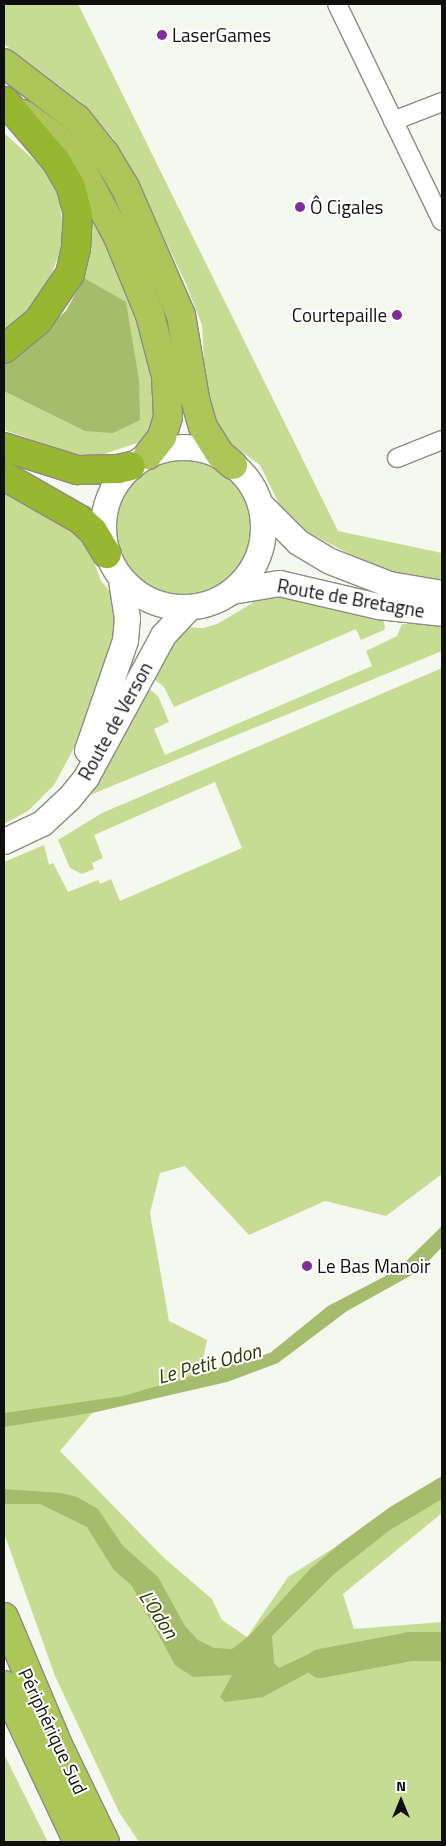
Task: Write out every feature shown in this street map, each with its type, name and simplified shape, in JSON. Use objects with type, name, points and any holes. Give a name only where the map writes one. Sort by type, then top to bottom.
[{"type":"highway","points":[[4,63],[76,119],[105,154],[125,187],[181,314],[195,399],[203,427],[220,454],[233,465]]},
{"type":"highway","points":[[4,101],[56,161],[71,187],[78,214],[76,249],[70,274],[38,321],[4,349]]},
{"type":"highway","points":[[4,101],[57,139],[81,168],[118,237],[146,307],[162,355],[168,396],[168,417],[162,437],[139,460],[77,470],[4,447]]},
{"type":"highway","points":[[4,476],[81,520],[94,531],[107,554]]},
{"type":"highway","name":"Périphérique Sud","points":[[4,1617],[58,1747],[105,1842]]},
{"type":"highway","name":"Périphérique Sud","points":[[4,1685],[78,1842]]},
{"type":"main road","points":[[183,447],[201,449],[233,465],[254,489],[260,504],[263,523],[259,552],[246,578],[232,591],[211,603],[188,608],[151,602],[121,580],[107,554],[102,522],[105,506],[111,491],[139,460],[183,447]]},
{"type":"main road","name":"Route de Bretagne","points":[[260,504],[298,542],[330,561],[389,584],[442,593]]},
{"type":"main road","name":"Route de Verson","points":[[5,840],[55,798],[86,753],[125,640],[127,618],[121,580]]},
{"type":"main road","name":"Route de Bretagne","points":[[232,591],[279,583],[378,606],[442,613]]},
{"type":"main road","name":"Route de Verson","points":[[5,840],[42,823],[69,798],[86,777],[162,635],[188,608]]},
{"type":"street","points":[[337,4],[442,221]]},
{"type":"street","points":[[393,121],[442,102]]},
{"type":"street","points":[[397,458],[442,440]]},
{"type":"shaded area","points":[[4,4],[78,4],[338,531],[442,553],[442,582],[384,572],[309,533],[283,512],[260,465],[223,438],[212,417],[206,394],[202,325],[186,284],[131,168],[113,138],[82,103],[4,44]]},
{"type":"shaded area","points":[[4,133],[42,167],[59,196],[64,240],[43,297],[4,332]]},
{"type":"shaded area","points":[[86,199],[115,251],[158,371],[156,428],[140,442],[101,455],[74,454],[4,430],[4,365],[66,311],[84,278],[89,249]]},
{"type":"shaded area","points":[[184,460],[210,466],[233,480],[247,503],[253,529],[247,555],[233,578],[210,592],[184,598],[158,592],[135,578],[121,555],[115,529],[121,503],[135,480],[158,466]]},
{"type":"shaded area","points":[[4,494],[75,529],[86,540],[101,581],[119,602],[118,637],[74,748],[54,785],[28,811],[4,824]]},
{"type":"shaded area","points":[[269,593],[382,616],[385,627],[384,630],[361,640],[356,629],[174,707],[164,687],[149,675],[183,627],[203,628],[217,624],[251,604],[258,595]]},
{"type":"shaded area","points":[[402,624],[442,624],[442,651],[85,797],[148,688],[158,696],[169,722],[154,729],[165,755],[372,666],[366,651],[397,636]]},
{"type":"shaded area","points":[[442,668],[442,1174],[386,1216],[325,1201],[249,1235],[185,1166],[160,1173],[150,1213],[169,1321],[207,1340],[198,1383],[7,1426],[92,1413],[60,1451],[163,1557],[212,1599],[222,1620],[247,1637],[288,1577],[442,1479],[442,1513],[343,1594],[354,1629],[442,1622],[442,1842],[139,1842],[119,1812],[55,1676],[4,1533],[4,862],[44,845],[49,865],[53,863],[68,892],[98,880],[100,884],[111,879],[120,901],[242,848],[215,782],[94,835],[103,858],[92,863],[94,869],[82,874],[70,868],[58,840],[102,813]]},
{"type":"shaded area","points":[[4,1754],[48,1842],[4,1842]]},
{"type":"water","points":[[84,278],[126,302],[139,380],[140,420],[113,433],[85,431],[4,391],[4,365],[66,311]]},
{"type":"water","points":[[442,1226],[442,1247],[419,1271],[347,1311],[278,1363],[227,1382],[92,1413],[4,1427],[4,1413],[123,1396],[270,1353],[328,1306],[397,1270]]},
{"type":"water","points":[[442,1476],[442,1499],[390,1530],[334,1574],[272,1636],[274,1663],[279,1668],[313,1652],[419,1635],[442,1636],[442,1647],[412,1644],[326,1663],[263,1697],[225,1702],[220,1697],[232,1675],[193,1677],[175,1665],[132,1586],[113,1569],[87,1527],[40,1504],[4,1504],[4,1489],[61,1493],[77,1497],[98,1509],[123,1546],[158,1577],[185,1626],[198,1640],[214,1648],[232,1649],[250,1635],[310,1569],[342,1542],[390,1507]]},
{"type":"waterway","name":"L'Odon","points":[[320,1663],[410,1646],[442,1646]]},
{"type":"place","name":"LaserGames","points":[[162,35]]},
{"type":"place","name":"Ô Cigales","points":[[300,207]]},
{"type":"place","name":"Courtepaille","points":[[397,315]]},
{"type":"place","name":"Le Bas Manoir","points":[[307,1266]]},
{"type":"water label","name":"Le Petit Odon","points":[[209,1363]]}]
